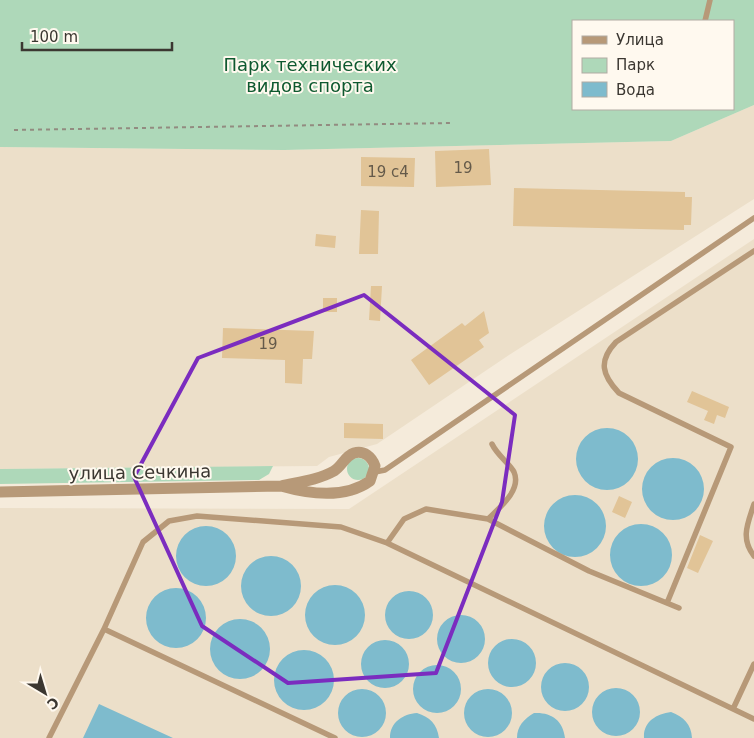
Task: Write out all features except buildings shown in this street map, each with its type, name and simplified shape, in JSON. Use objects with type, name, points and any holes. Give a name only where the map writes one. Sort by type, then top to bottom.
[{"type":"street","name":"улица Сечкина","points":[[0,492],[281,486],[322,477],[336,470],[349,455],[354,453],[360,452],[370,457],[373,461],[375,472],[370,481],[361,487],[328,494],[305,493],[281,486]]},
{"type":"lane","points":[[705,20],[710,0]]},
{"type":"lane","points":[[375,472],[385,470],[754,218]]},
{"type":"lane","points":[[668,603],[730,447],[619,393],[609,383],[605,372],[604,361],[606,352],[616,342],[754,251]]},
{"type":"lane","points":[[488,519],[505,503],[515,485],[514,472],[497,455],[492,444]]},
{"type":"lane","points":[[754,504],[744,535],[749,550],[754,556]]},
{"type":"lane","points":[[387,543],[404,519],[426,509],[488,519],[590,571],[679,608]]},
{"type":"lane","points":[[50,738],[104,629],[143,542],[169,521],[197,516],[341,528],[387,543],[754,719]]},
{"type":"lane","points":[[104,629],[335,738]]},
{"type":"lane","points":[[733,709],[754,664]]},
{"type":"path","points":[[14,130],[450,123]]},
{"type":"highlighted area","points":[[364,295],[515,415],[502,502],[436,673],[288,683],[202,626],[134,477],[198,358]]},
{"type":"shaded area","points":[[754,105],[754,199],[509,355],[377,444],[329,457],[317,466],[0,469],[0,147],[284,150],[671,141]]},
{"type":"shaded area","points":[[754,239],[754,738],[0,738],[0,508],[349,509]]},
{"type":"green space","name":"Парк технических видов спорта","points":[[0,0],[754,0],[754,105],[671,141],[284,150],[0,147]]},
{"type":"green space","points":[[358,458],[366,461],[369,469],[366,477],[358,480],[350,477],[347,469],[350,461]]},
{"type":"green space","points":[[273,466],[269,474],[259,480],[0,484],[0,469]]},
{"type":"water","points":[[607,428],[624,433],[629,437],[633,442],[638,459],[633,476],[629,481],[624,485],[607,490],[590,485],[585,481],[581,476],[576,459],[581,442],[585,437],[590,433]]},
{"type":"water","points":[[673,458],[685,461],[695,467],[701,477],[704,489],[701,501],[695,511],[685,517],[673,520],[661,517],[651,511],[645,501],[642,489],[645,477],[651,467],[661,461]]},
{"type":"water","points":[[575,495],[592,500],[597,504],[601,509],[606,526],[601,543],[597,548],[592,552],[575,557],[558,552],[553,548],[549,543],[544,526],[549,509],[553,504],[558,500]]},
{"type":"water","points":[[641,524],[658,529],[663,533],[667,538],[672,555],[667,572],[663,577],[658,581],[641,586],[624,581],[619,577],[615,572],[610,555],[615,538],[619,533],[624,529]]},
{"type":"water","points":[[206,526],[222,531],[227,535],[231,540],[236,556],[231,572],[227,577],[222,581],[206,586],[190,581],[185,577],[181,572],[176,556],[181,540],[185,535],[190,531]]},
{"type":"water","points":[[271,556],[287,561],[292,565],[296,570],[301,586],[296,602],[292,607],[287,611],[271,616],[255,611],[250,607],[246,602],[241,586],[246,570],[250,565],[255,561]]},
{"type":"water","points":[[335,585],[351,590],[356,594],[360,599],[365,615],[360,631],[356,636],[351,640],[335,645],[319,640],[314,636],[310,631],[305,615],[310,599],[314,594],[319,590]]},
{"type":"water","points":[[176,588],[192,593],[197,597],[201,602],[206,618],[201,634],[197,639],[192,643],[176,648],[160,643],[155,639],[151,634],[146,618],[151,602],[155,597],[160,593]]},
{"type":"water","points":[[404,591],[414,591],[426,598],[433,610],[433,620],[426,632],[414,639],[404,639],[396,635],[389,628],[385,620],[385,610],[389,602],[396,595]]},
{"type":"water","points":[[456,615],[466,615],[478,622],[485,634],[485,644],[478,656],[466,663],[456,663],[448,659],[441,652],[437,644],[437,634],[441,626],[448,619]]},
{"type":"water","points":[[240,619],[256,624],[261,628],[265,633],[270,649],[265,665],[261,670],[256,674],[240,679],[224,674],[219,670],[215,665],[210,649],[215,633],[219,628],[224,624]]},
{"type":"water","points":[[507,639],[517,639],[529,646],[536,658],[536,668],[529,680],[517,687],[507,687],[499,683],[492,676],[488,668],[488,658],[492,650],[499,643]]},
{"type":"water","points":[[380,640],[390,640],[402,647],[409,659],[409,669],[402,681],[390,688],[380,688],[372,684],[365,677],[361,669],[361,659],[365,651],[372,644]]},
{"type":"water","points":[[304,650],[320,655],[325,659],[329,664],[334,680],[329,696],[325,701],[320,705],[304,710],[288,705],[283,701],[279,696],[274,680],[279,664],[283,659],[288,655]]},
{"type":"water","points":[[560,663],[570,663],[582,670],[589,682],[589,692],[582,704],[570,711],[560,711],[552,707],[545,700],[541,692],[541,682],[545,674],[552,667]]},
{"type":"water","points":[[432,665],[442,665],[454,672],[461,684],[461,694],[454,706],[442,713],[432,713],[424,709],[417,702],[413,694],[413,684],[417,676],[424,669]]},
{"type":"water","points":[[611,688],[621,688],[633,695],[640,707],[640,717],[633,729],[621,736],[611,736],[603,732],[596,725],[592,717],[592,707],[596,699],[603,692]]},
{"type":"water","points":[[357,689],[367,689],[379,696],[386,708],[386,718],[379,730],[367,737],[357,737],[349,733],[342,726],[338,718],[338,708],[342,700],[349,693]]},
{"type":"water","points":[[483,689],[493,689],[505,696],[512,708],[512,718],[505,730],[493,737],[483,737],[475,733],[468,726],[464,718],[464,708],[468,700],[475,693]]},
{"type":"water","points":[[99,704],[173,738],[83,738]]},
{"type":"water","points":[[671,712],[680,716],[686,722],[692,738],[644,738],[644,732],[651,720]]},
{"type":"water","points":[[417,713],[432,722],[437,729],[439,738],[390,738],[392,727],[398,720],[407,715]]},
{"type":"water","points":[[534,713],[546,714],[555,718],[562,726],[565,738],[517,738],[518,730],[522,723]]}]
